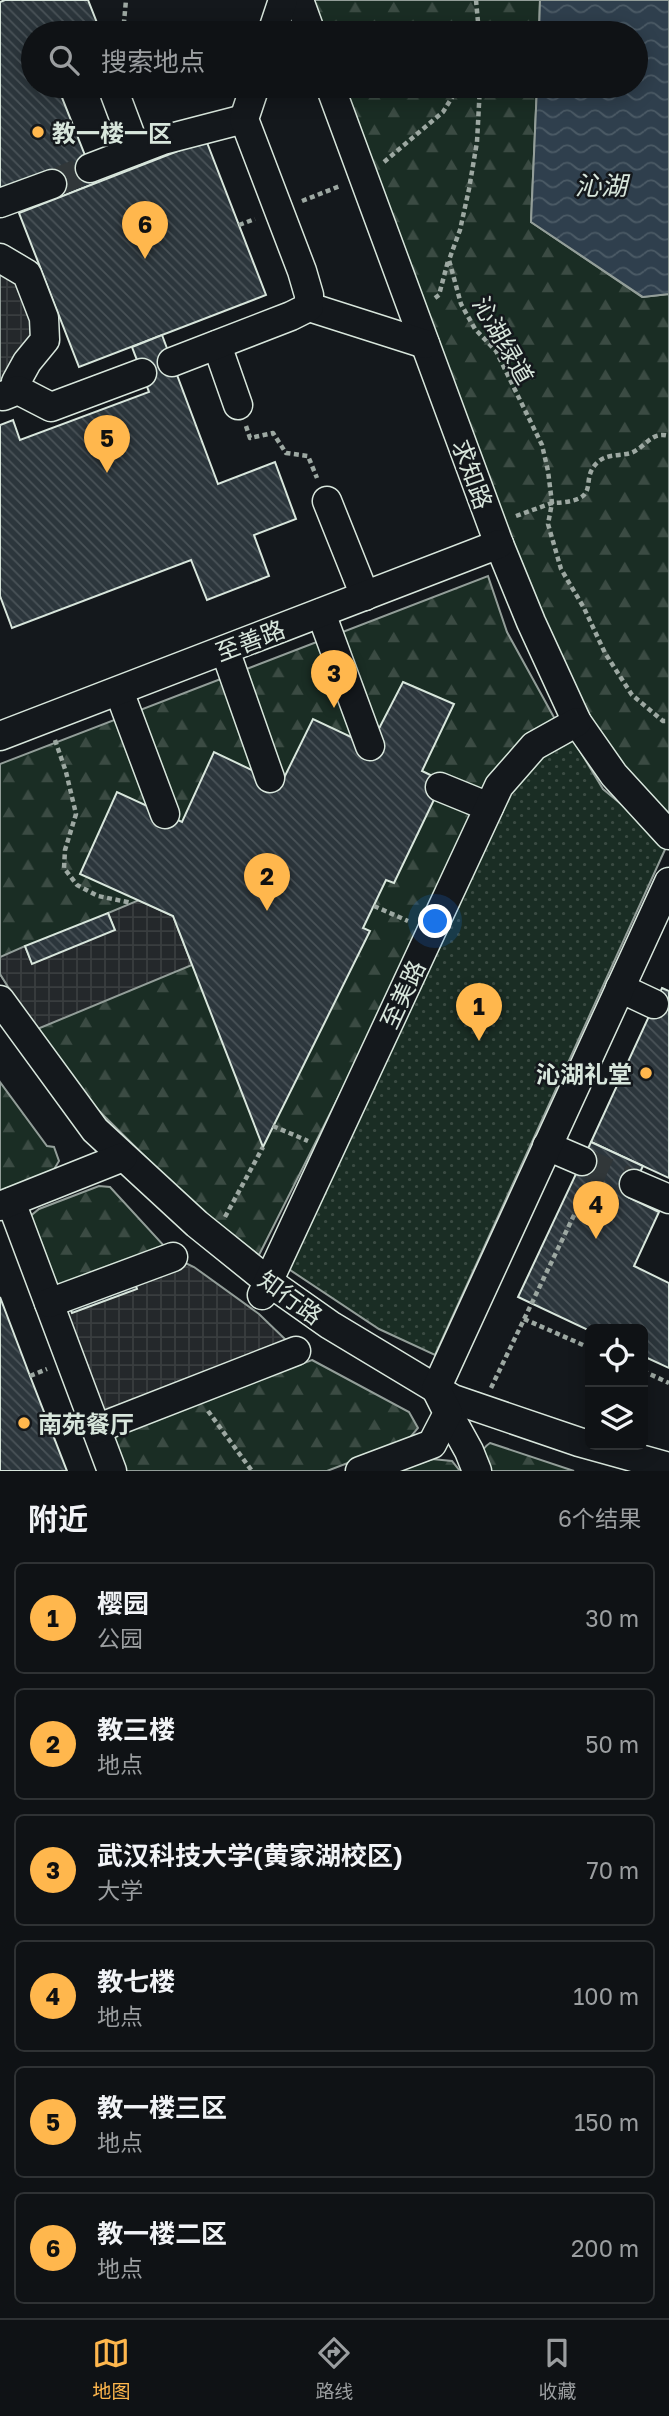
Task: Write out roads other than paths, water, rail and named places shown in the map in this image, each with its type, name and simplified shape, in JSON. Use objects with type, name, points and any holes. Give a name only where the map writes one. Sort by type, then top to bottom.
[{"type":"lane","points":[[276,21],[283,0]]},
{"type":"lane","points":[[299,0],[307,21]]},
{"type":"lane","points":[[116,98],[136,150]]},
{"type":"lane","points":[[251,98],[244,119],[302,271],[309,295],[309,307]]},
{"type":"lane","name":"求知路","points":[[334,98],[496,535],[531,622],[577,722],[614,775],[669,835]]},
{"type":"lane","points":[[90,168],[198,129],[244,119]]},
{"type":"lane","points":[[0,203],[52,184]]},
{"type":"lane","points":[[0,258],[27,274],[43,295],[45,340],[27,362],[9,394],[51,407],[142,373]]},
{"type":"lane","points":[[172,362],[309,307],[425,344]]},
{"type":"lane","points":[[217,345],[239,405]]},
{"type":"lane","points":[[327,501],[365,596]]},
{"type":"lane","name":"至善路","points":[[0,736],[365,596],[496,535]]},
{"type":"lane","points":[[321,613],[370,746]]},
{"type":"lane","points":[[225,650],[271,778]]},
{"type":"lane","points":[[119,691],[165,814]]},
{"type":"lane","name":"至美路","points":[[266,1288],[499,786],[534,746],[577,722]]},
{"type":"lane","points":[[440,787],[489,807]]},
{"type":"lane","points":[[360,1471],[432,1444],[442,1401],[547,1146],[669,882]]},
{"type":"lane","points":[[620,988],[654,1004]]},
{"type":"lane","name":"知行路","points":[[0,1000],[118,1159],[202,1248],[330,1325],[442,1401],[646,1471]]},
{"type":"lane","name":"知行路","points":[[0,1023],[68,1115],[213,1238],[266,1288]]},
{"type":"lane","points":[[547,1146],[588,1167]]},
{"type":"lane","points":[[112,1471],[49,1303],[5,1204],[118,1159]]},
{"type":"lane","points":[[634,1184],[669,1199]]},
{"type":"lane","points":[[49,1303],[173,1257]]},
{"type":"lane","points":[[96,1429],[296,1351]]},
{"type":"lane","name":"知行路","points":[[442,1401],[453,1399],[579,1442],[669,1467]]},
{"type":"lane","points":[[442,1401],[477,1471]]},
{"type":"water","name":"沁湖","points":[[540,0],[669,0],[669,294],[643,297],[531,222],[536,98],[648,98],[648,21],[539,21]]},
{"type":"tunnel","points":[[52,184],[90,168]]},
{"type":"tunnel","points":[[582,1161],[634,1184]]},
{"type":"place","name":"教一楼一区","points":[[38,132]]},
{"type":"place","name":"教一楼二区","points":[[145,259]]},
{"type":"place","name":"教一楼三区","points":[[107,473]]},
{"type":"place","name":"武汉科技大学(黄家湖校区)","points":[[334,708]]},
{"type":"place","name":"教三楼","points":[[267,911]]},
{"type":"place","name":"樱园","points":[[479,1041]]},
{"type":"place","name":"沁湖礼堂","points":[[646,1073]]},
{"type":"place","name":"教七楼","points":[[596,1239]]},
{"type":"place","name":"南苑餐厅","points":[[24,1423]]}]
